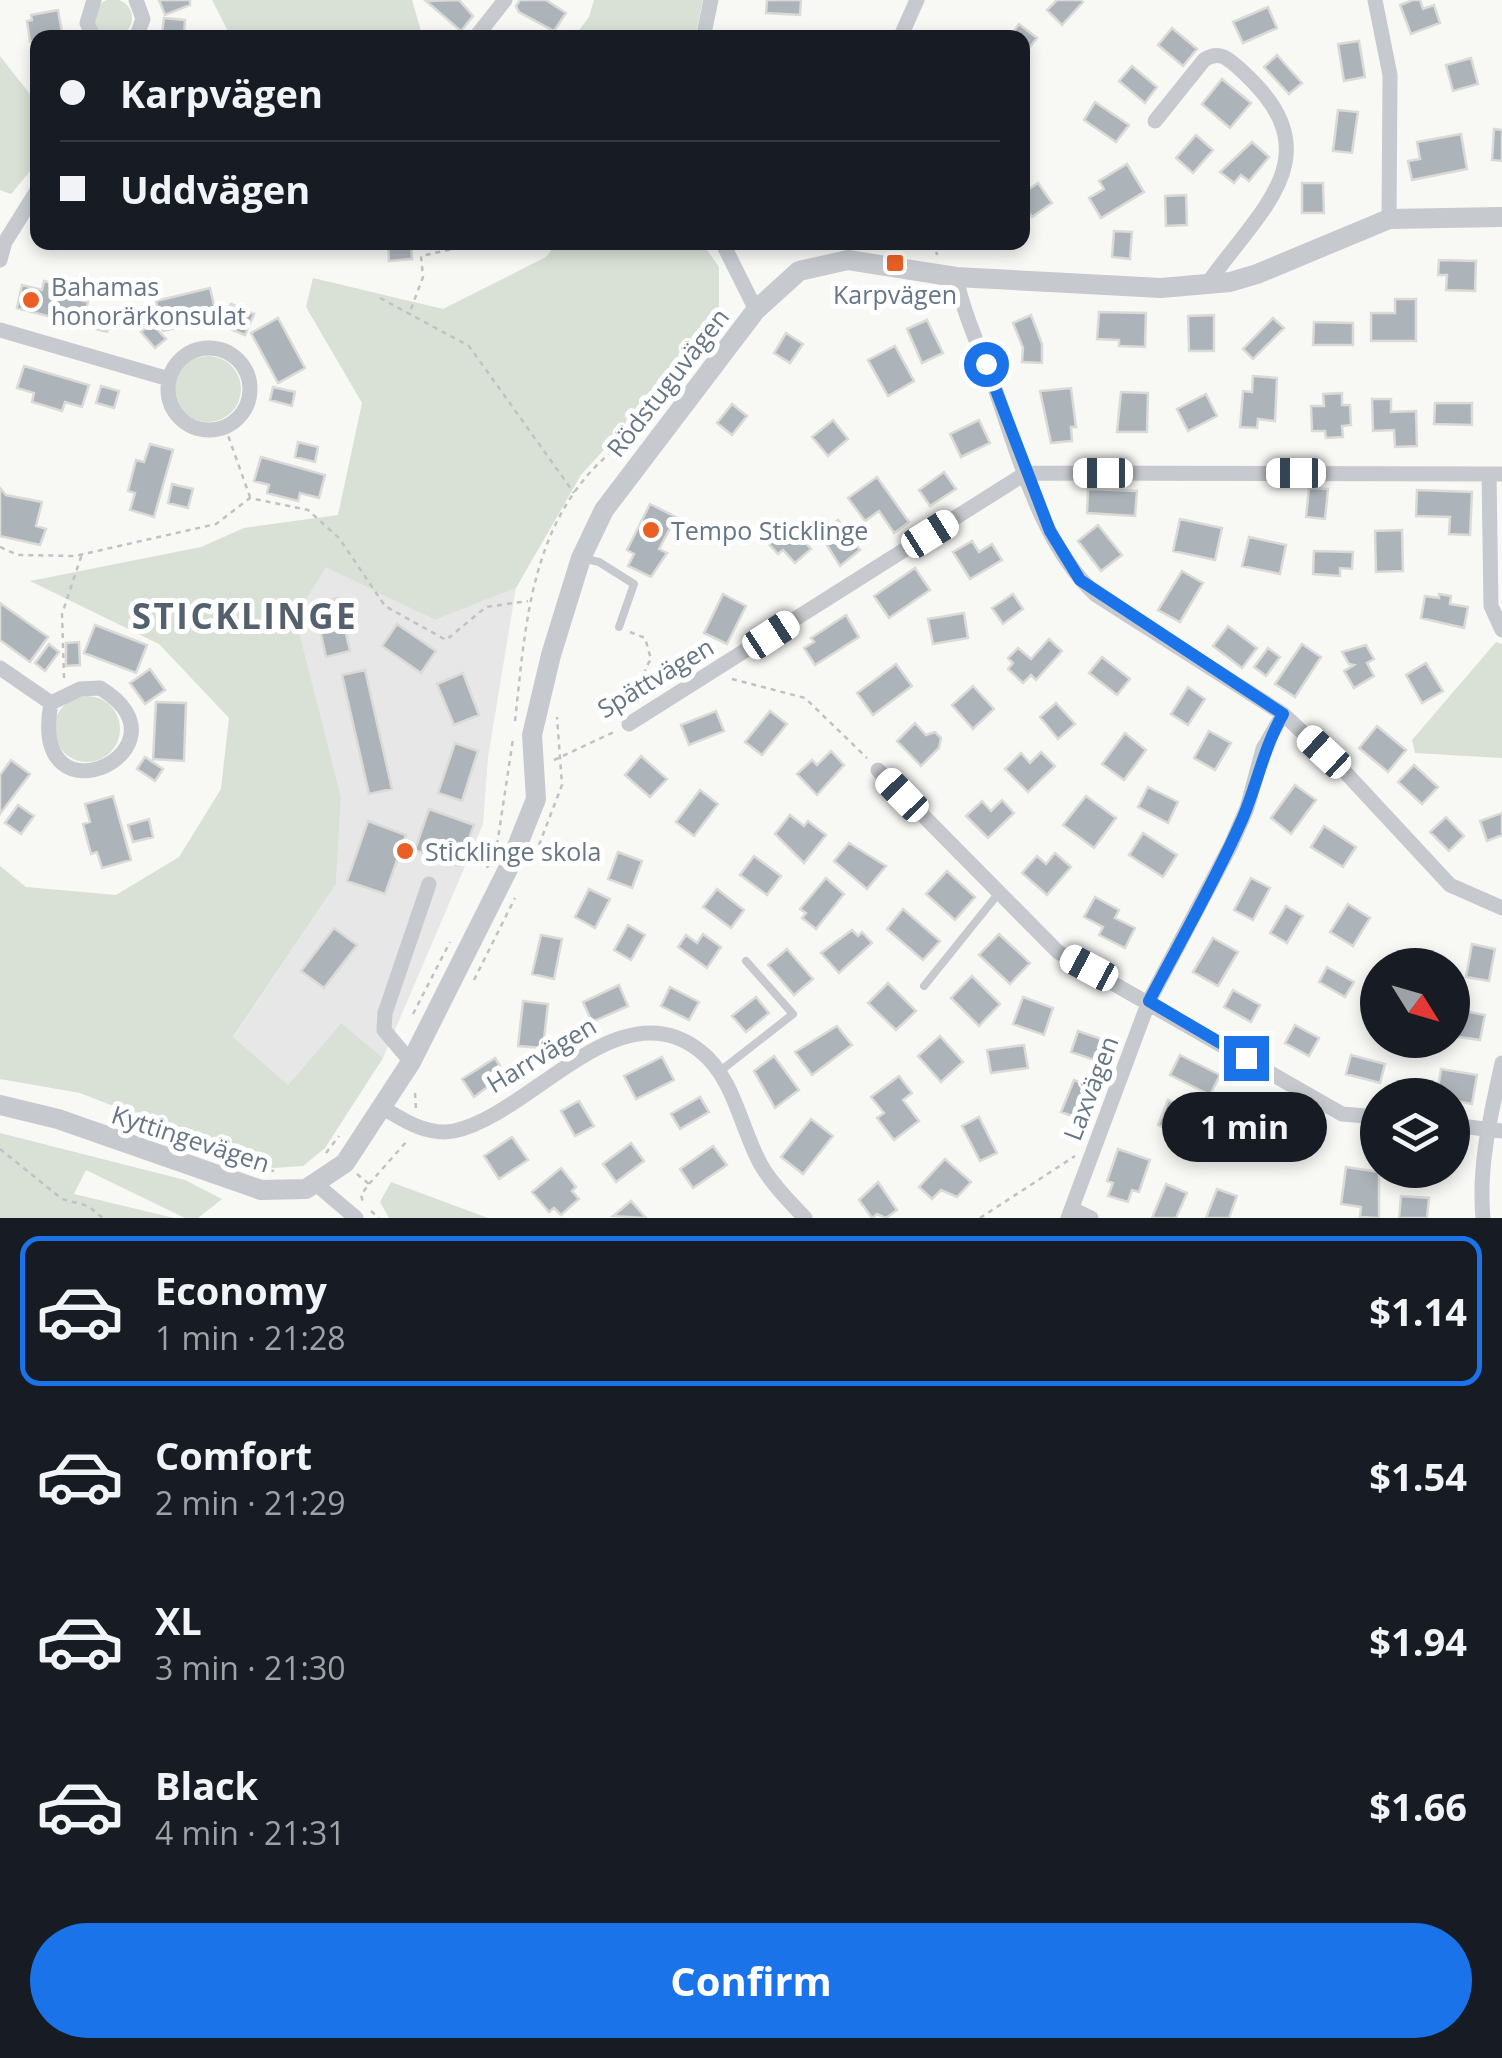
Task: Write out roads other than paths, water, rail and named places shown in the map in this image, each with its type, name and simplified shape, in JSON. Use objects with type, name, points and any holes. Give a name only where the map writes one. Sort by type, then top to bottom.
[{"type":"street","points":[[90,30],[86,23],[94,0]]},
{"type":"street","points":[[136,0],[143,19],[139,30]]},
{"type":"street","points":[[481,30],[505,0]]},
{"type":"street","points":[[705,30],[711,0]]},
{"type":"street","points":[[904,30],[917,0]]},
{"type":"street","points":[[1375,0],[1390,75],[1390,219]]},
{"type":"street","points":[[1155,121],[1204,60],[1212,55],[1225,56],[1282,118],[1288,134],[1290,150],[1277,187],[1207,284]]},
{"type":"street","points":[[0,260],[30,202]]},
{"type":"street","name":"Rödstuguvägen","points":[[316,1184],[382,1108],[411,1062],[508,868],[536,799],[536,714],[582,558],[625,476],[776,287],[820,264],[848,260],[956,277],[1130,288],[1207,284],[1257,274],[1390,219],[1502,217]]},
{"type":"street","points":[[726,250],[756,310]]},
{"type":"street","points":[[956,277],[1026,473],[1050,531],[1080,580],[1283,714],[1345,772],[1450,885],[1502,908]]},
{"type":"street","points":[[0,330],[169,378]]},
{"type":"street","points":[[212,348],[237,359],[246,370],[249,398],[244,411],[225,427],[202,430],[178,417],[167,392],[169,378],[174,366],[197,349],[212,348]]},
{"type":"street","points":[[1026,473],[1495,474],[1491,606],[1502,630]]},
{"type":"street","name":"Spättvägen","points":[[629,724],[1026,473]]},
{"type":"street","points":[[0,668],[58,699],[100,688],[120,700],[130,724],[127,745],[115,764],[95,772],[77,770],[52,750],[47,734],[58,699]]},
{"type":"street","name":"Laxvägen","points":[[1091,1218],[1070,1214],[1088,1161],[1149,1001],[1236,833],[1264,749],[1283,714]]},
{"type":"street","points":[[878,770],[1058,952],[1342,1114],[1360,1116]]},
{"type":"street","points":[[411,1062],[384,1030],[429,884]]},
{"type":"street","name":"Harrvägen","points":[[382,1108],[414,1126],[455,1130],[622,1036],[671,1035],[701,1051],[719,1072],[760,1162],[805,1218]]},
{"type":"street","points":[[1483,1218],[1480,1194],[1495,1130],[1502,1063]]},
{"type":"street","name":"Kyttingevägen","points":[[0,1104],[58,1119],[242,1185],[288,1192],[316,1184]]},
{"type":"street","points":[[1470,1127],[1495,1130]]},
{"type":"street","points":[[316,1184],[356,1218]]},
{"type":"lane","points":[[582,558],[599,562],[634,584],[619,627]]},
{"type":"lane","points":[[924,986],[998,894]]},
{"type":"lane","points":[[719,1072],[793,1014],[746,961]]},
{"type":"place","name":"Karpvägen","points":[[895,263]]},
{"type":"place","name":"Bahamas honorärkonsulat","points":[[31,300]]},
{"type":"place","name":"Tempo Sticklinge","points":[[651,530]]},
{"type":"place","name":"Sticklinge skola","points":[[405,851]]},
{"type":"district","name":"STICKLINGE","points":[[245,615]]}]
